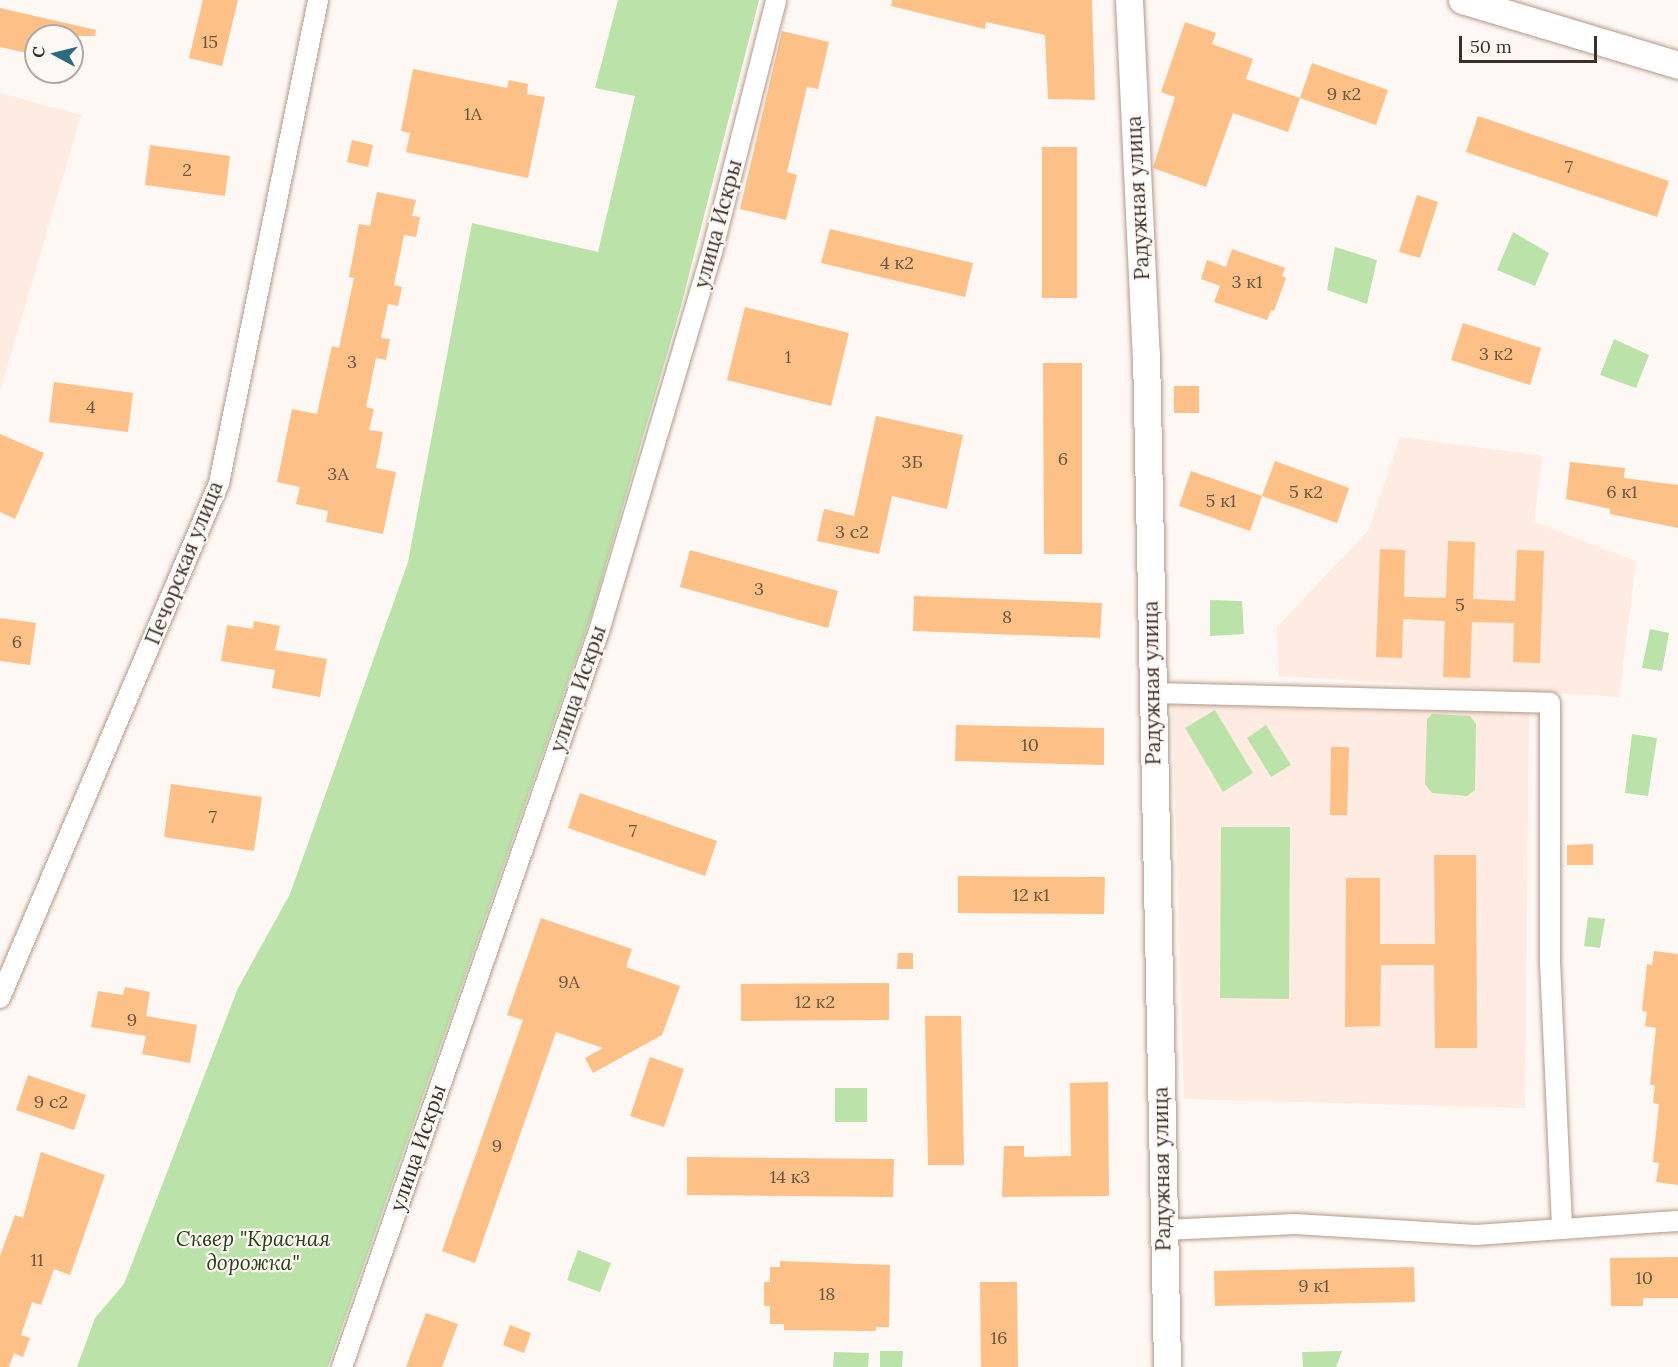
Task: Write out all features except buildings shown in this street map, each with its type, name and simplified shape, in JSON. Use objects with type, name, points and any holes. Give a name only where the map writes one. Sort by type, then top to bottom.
[{"type":"street","name":"Печорская улица","points":[[0,998],[219,483],[318,0]]},
{"type":"street","name":"улица Искры","points":[[342,1367],[599,632],[712,252],[776,0]]},
{"type":"street","name":"Радужная улица","points":[[1129,0],[1146,354],[1167,1367]]},
{"type":"street","points":[[1462,0],[1678,65]]},
{"type":"street","points":[[1152,693],[1550,703],[1550,962],[1562,1229]]},
{"type":"street","points":[[1164,1230],[1295,1224],[1476,1235],[1678,1221]]},
{"type":"shaded area","points":[[0,93],[81,115],[0,392]]},
{"type":"shaded area","points":[[1400,437],[1542,456],[1534,522],[1636,561],[1619,697],[1279,676],[1277,627],[1368,531]]},
{"type":"shaded area","points":[[1172,701],[1529,712],[1525,1108],[1184,1099]]},
{"type":"green space","name":"Сквер \"Красная дорожка\"","points":[[618,0],[759,0],[681,306],[591,616],[328,1367],[77,1367],[95,1318],[124,1284],[238,988],[290,894],[408,562],[472,223],[598,252],[635,96],[595,88]]},
{"type":"green space","points":[[1513,232],[1549,253],[1535,286],[1497,270]]},
{"type":"green space","points":[[1335,247],[1377,260],[1367,304],[1327,290]]},
{"type":"green space","points":[[1614,339],[1649,355],[1636,388],[1600,375]]},
{"type":"green space","points":[[1210,600],[1242,601],[1244,634],[1210,636]]},
{"type":"green space","points":[[1650,629],[1669,633],[1662,671],[1642,668]]},
{"type":"green space","points":[[1215,710],[1253,773],[1223,792],[1185,728]]},
{"type":"green space","points":[[1432,714],[1470,716],[1476,724],[1475,790],[1467,796],[1432,793],[1425,784],[1427,719]]},
{"type":"green space","points":[[1266,725],[1291,765],[1271,777],[1247,738]]},
{"type":"green space","points":[[1632,734],[1657,738],[1648,796],[1625,793]]},
{"type":"green space","points":[[1221,827],[1290,827],[1289,999],[1220,998]]},
{"type":"green space","points":[[1588,917],[1605,919],[1600,948],[1584,946]]},
{"type":"green space","points":[[835,1088],[867,1088],[867,1122],[835,1122]]},
{"type":"green space","points":[[578,1250],[611,1263],[600,1292],[567,1280]]},
{"type":"green space","points":[[880,1351],[903,1351],[902,1367],[880,1367]]},
{"type":"green space","points":[[1342,1351],[1336,1367],[1303,1367],[1302,1352]]},
{"type":"green space","points":[[834,1352],[869,1353],[868,1367],[833,1367]]}]
